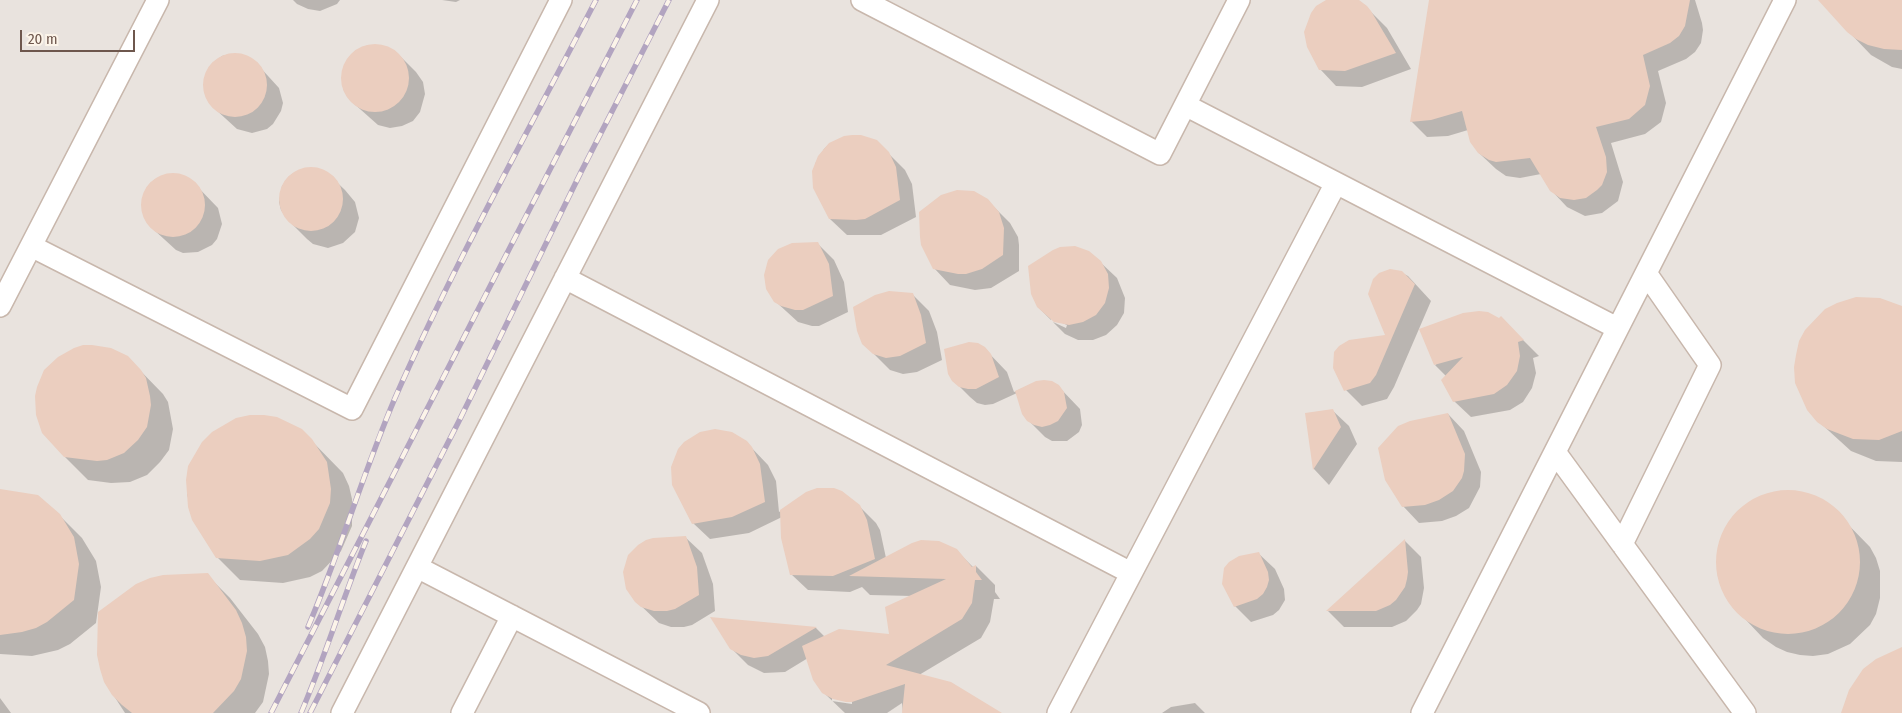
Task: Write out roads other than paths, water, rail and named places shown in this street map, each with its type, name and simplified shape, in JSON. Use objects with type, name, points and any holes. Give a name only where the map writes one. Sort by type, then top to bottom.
[{"type":"lane","points":[[0,306],[158,0]]},
{"type":"lane","points":[[31,246],[352,409],[562,0]]},
{"type":"lane","points":[[342,713],[708,0]]},
{"type":"lane","points":[[862,0],[1160,154],[1187,106],[1239,0]]},
{"type":"lane","points":[[1422,713],[1785,0]]},
{"type":"lane","points":[[1187,106],[1617,328]]},
{"type":"lane","points":[[1058,713],[1336,183]]},
{"type":"lane","points":[[1622,544],[1710,365],[1646,273]]},
{"type":"lane","points":[[565,278],[1132,573]]},
{"type":"lane","points":[[1555,452],[1745,713]]},
{"type":"lane","points":[[417,567],[699,713]]},
{"type":"lane","points":[[462,713],[512,616]]},
{"type":"railway","points":[[308,627],[331,570],[383,426],[418,347],[492,198],[596,0]]},
{"type":"railway","points":[[271,713],[637,0]]},
{"type":"railway","points":[[310,713],[459,421],[581,172],[669,0]]},
{"type":"railway","points":[[301,713],[366,541]]}]
